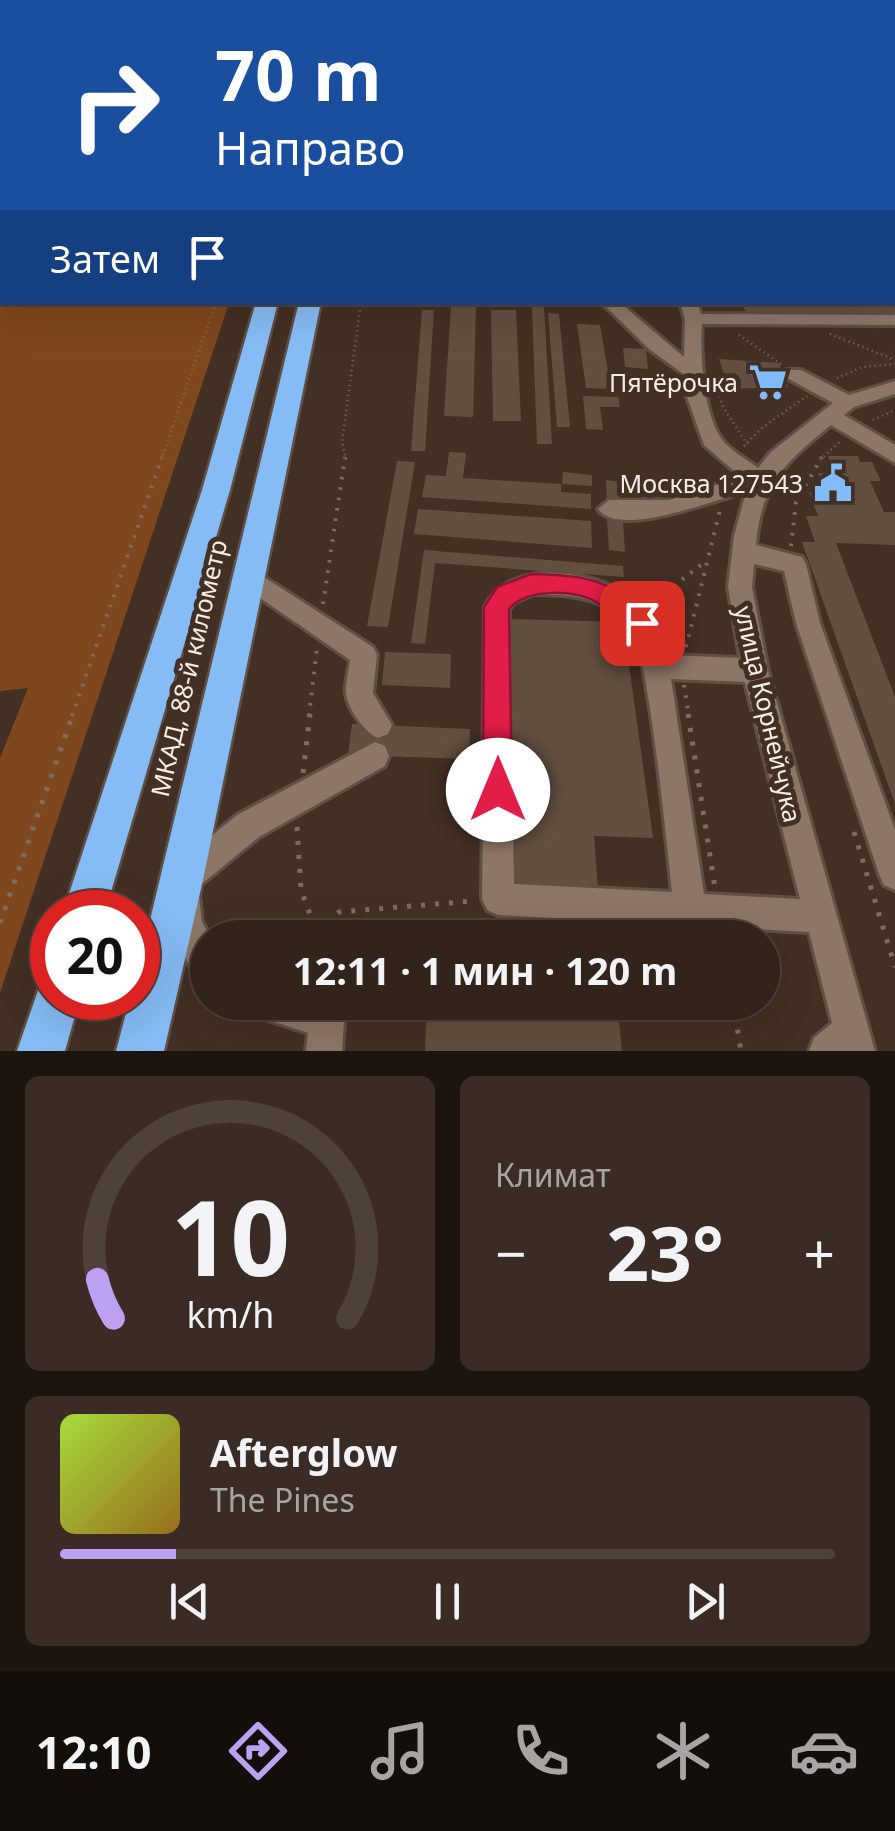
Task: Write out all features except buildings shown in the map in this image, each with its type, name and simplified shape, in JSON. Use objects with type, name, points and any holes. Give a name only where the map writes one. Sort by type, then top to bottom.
[{"type":"highway","name":"МКАД, 88-й километр","points":[[91,890],[216,490],[266,305]]},
{"type":"highway","name":"МКАД, 88-й километр","points":[[140,1051],[182,880],[309,305]]},
{"type":"highway","points":[[40,1051],[50,1020]]},
{"type":"street","points":[[612,305],[655,345],[703,373]]},
{"type":"street","points":[[760,480],[714,445],[696,394],[703,373],[699,313],[895,320]]},
{"type":"street","points":[[790,373],[838,408],[855,432],[895,456]]},
{"type":"street","name":"улица Корнейчука","points":[[845,1044],[818,916],[755,672],[740,587],[743,552],[760,480],[778,457],[838,408],[895,387]]},
{"type":"street","points":[[609,508],[670,510],[760,480]]},
{"type":"street","points":[[743,552],[794,564],[808,623],[895,874]]},
{"type":"street","points":[[190,932],[182,880],[248,826],[377,741],[358,695],[364,655],[248,578]]},
{"type":"street","points":[[691,911],[656,666],[642,623],[604,594],[554,583],[515,588],[497,607],[498,900],[691,911],[818,916]]},
{"type":"street","points":[[656,666],[755,672]]},
{"type":"street","points":[[296,1020],[326,1036]]},
{"type":"path","points":[[0,922],[215,305]]},
{"type":"path","points":[[320,625],[348,465],[342,442],[360,305]]},
{"type":"path","points":[[699,313],[782,362],[790,373]]},
{"type":"path","points":[[790,319],[895,360]]},
{"type":"path","points":[[703,373],[747,444]]},
{"type":"path","points":[[794,564],[790,537],[804,480],[826,451],[884,412],[895,410]]},
{"type":"path","points":[[629,610],[664,594],[708,560]]},
{"type":"path","points":[[330,920],[339,912],[498,900]]},
{"type":"path","points":[[736,1020],[741,1051]]},
{"type":"shaded area","points":[[0,305],[228,305],[34,890],[30,890],[30,903],[0,993],[0,758],[28,688],[0,691]]},
{"type":"place","name":"Пятёрочка","points":[[768,382]]},
{"type":"place","name":"Москва 127543","points":[[833,483]]},
{"type":"route","points":[[498,790],[497,607],[506,595],[531,584],[581,586],[604,594],[642,623]]}]
